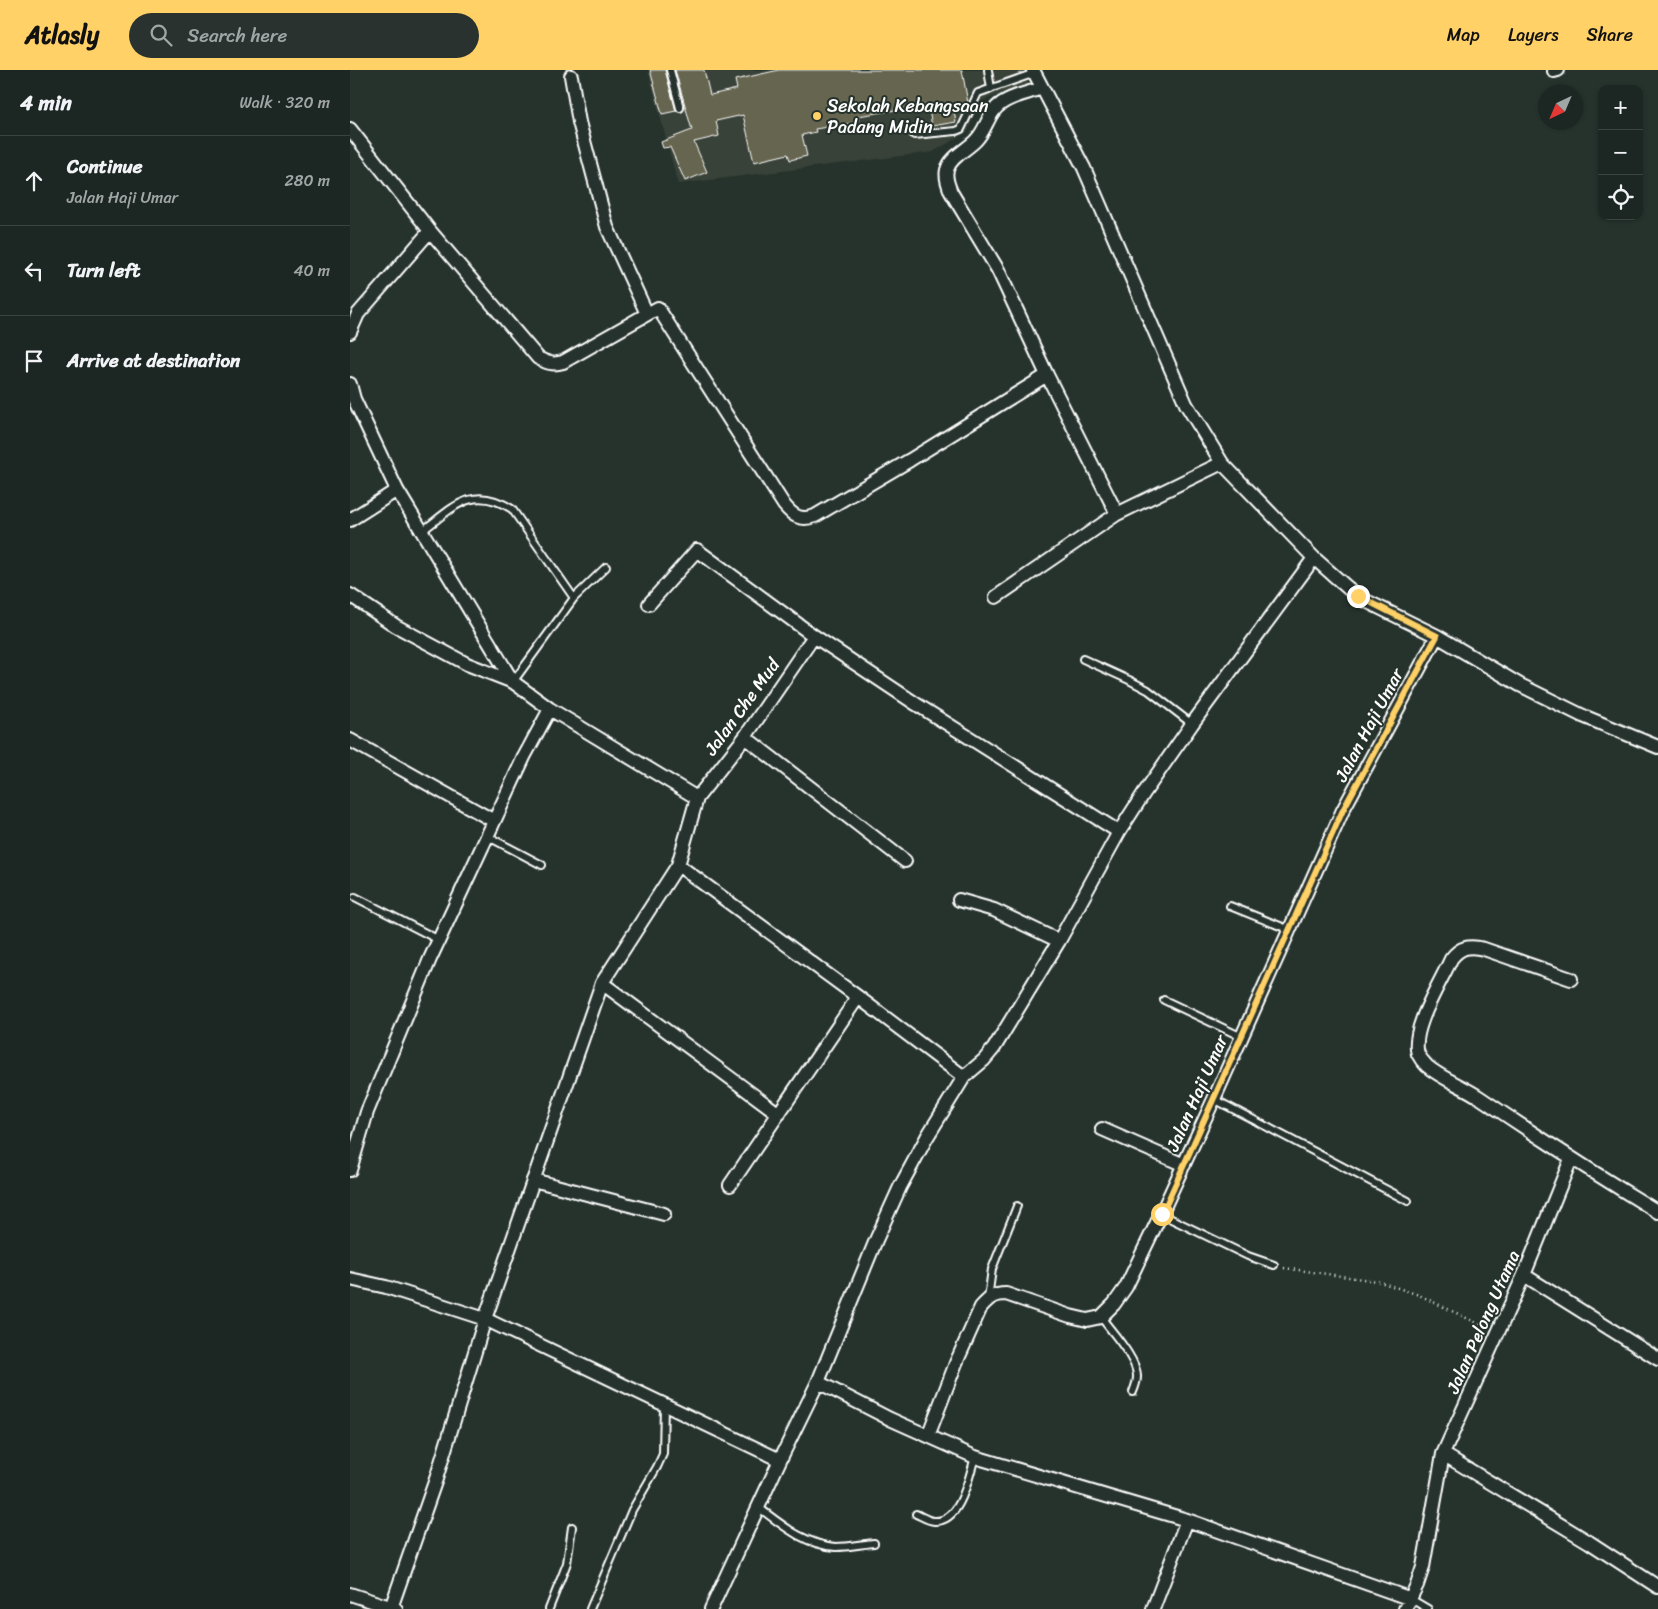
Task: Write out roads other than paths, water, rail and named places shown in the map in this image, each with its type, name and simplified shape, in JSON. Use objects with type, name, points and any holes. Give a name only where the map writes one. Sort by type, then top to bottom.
[{"type":"street","points":[[1034,72],[1084,168],[1186,404],[1222,463],[1314,558],[1358,596],[1437,636],[1520,684],[1583,716],[1658,747]]},
{"type":"street","points":[[571,76],[579,122],[607,227],[647,314]]},
{"type":"street","points":[[1042,88],[1002,103],[994,111],[977,139],[956,157],[947,169],[946,181],[950,192],[998,270],[1047,375],[1117,514]]},
{"type":"street","points":[[350,129],[430,231],[538,358],[544,362],[554,364],[563,362],[658,308],[784,505],[799,518],[815,516],[1047,375]]},
{"type":"street","points":[[350,332],[358,314],[430,231]]},
{"type":"street","points":[[350,384],[354,399],[397,490],[513,682]]},
{"type":"street","points":[[996,597],[1117,514],[1222,463]]},
{"type":"street","points":[[350,520],[397,490]]},
{"type":"street","points":[[649,604],[697,550],[814,636],[916,704],[1119,832]]},
{"type":"street","points":[[711,1609],[818,1382],[876,1240],[900,1187],[927,1137],[964,1077],[984,1060],[994,1048],[1059,940],[1119,832],[1192,724],[1314,558]]},
{"type":"street","points":[[350,595],[404,630],[467,664],[513,682],[550,709],[697,798],[678,865],[602,983],[485,1319],[436,1479],[388,1608],[350,1594]]},
{"type":"street","name":"Jalan Che Mud","points":[[697,798],[745,736],[814,636]]},
{"type":"street","name":"Jalan Haji Umar","points":[[1101,1317],[1114,1304],[1126,1287],[1162,1214],[1343,810],[1437,636]]},
{"type":"street","points":[[350,1170],[367,1112],[439,940],[524,757],[550,709]]},
{"type":"street","points":[[745,736],[905,861]]},
{"type":"street","points":[[350,740],[494,821]]},
{"type":"street","points":[[678,865],[964,1077]]},
{"type":"street","points":[[959,900],[994,910],[1059,940]]},
{"type":"street","points":[[1571,979],[1484,949],[1473,946],[1464,948],[1456,952],[1451,959],[1419,1028],[1416,1041],[1418,1055],[1426,1065],[1467,1089],[1571,1159],[1658,1212]]},
{"type":"street","points":[[602,983],[779,1114]]},
{"type":"street","points":[[730,1185],[858,997]]},
{"type":"street","points":[[1102,1129],[1184,1165]]},
{"type":"street","name":"Jalan Pelong Utama","points":[[1408,1604],[1423,1567],[1442,1454],[1524,1275],[1571,1159]]},
{"type":"street","points":[[533,1180],[664,1214]]},
{"type":"street","points":[[1524,1275],[1658,1359]]},
{"type":"street","points":[[350,1279],[386,1287],[485,1319],[780,1460]]},
{"type":"street","points":[[928,1436],[956,1364],[981,1307],[988,1299],[996,1294],[1006,1294],[1070,1316],[1087,1320],[1101,1317]]},
{"type":"street","points":[[818,1382],[975,1457],[1187,1520],[1408,1604]]},
{"type":"street","points":[[1442,1454],[1589,1542],[1658,1587]]},
{"type":"street","points":[[1153,1609],[1187,1520]]},
{"type":"lane","points":[[670,70],[680,108]]},
{"type":"lane","points":[[988,70],[991,89]]},
{"type":"lane","points":[[914,135],[960,129],[978,93],[1034,72]]},
{"type":"lane","points":[[422,531],[458,504],[472,499],[487,498],[500,502],[512,509],[574,598]]},
{"type":"lane","points":[[513,682],[574,598],[606,567]]},
{"type":"lane","points":[[1083,659],[1148,690],[1192,724]]},
{"type":"lane","points":[[487,836],[542,865]]},
{"type":"lane","points":[[355,897],[439,940]]},
{"type":"lane","points":[[1230,906],[1290,930]]},
{"type":"lane","points":[[1164,1000],[1242,1036]]},
{"type":"lane","points":[[1214,1099],[1408,1201]]},
{"type":"lane","points":[[988,1299],[992,1270],[1017,1206]]},
{"type":"lane","points":[[1162,1214],[1248,1256],[1274,1266]]},
{"type":"lane","points":[[1101,1317],[1136,1367],[1138,1376],[1133,1392]]},
{"type":"lane","points":[[590,1609],[632,1510],[658,1468],[663,1454],[664,1404]]},
{"type":"lane","points":[[916,1514],[933,1521],[943,1520],[950,1516],[956,1510],[960,1501],[975,1457]]},
{"type":"lane","points":[[758,1506],[803,1538],[821,1545],[838,1547],[874,1543]]},
{"type":"lane","points":[[549,1609],[567,1563],[572,1527]]},
{"type":"lane","points":[[1408,1604],[1428,1609]]},
{"type":"place","name":"Sekolah Kebangsaan Padang Midin","points":[[817,116]]}]
